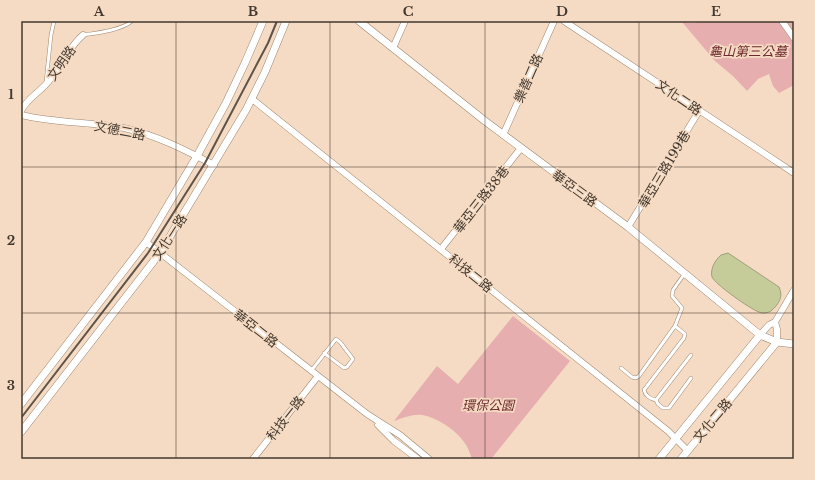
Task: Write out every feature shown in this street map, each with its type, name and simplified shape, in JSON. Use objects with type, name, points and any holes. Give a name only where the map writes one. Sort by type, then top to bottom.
[{"type":"street","name":"文化一路","points":[[21,404],[146,242],[197,156],[226,103],[263,21]]},
{"type":"street","name":"文化一路","points":[[21,432],[160,253],[214,165],[252,99],[286,21]]},
{"type":"street","name":"華亞三路","points":[[360,21],[446,92],[628,227],[760,334],[777,342],[794,344]]},
{"type":"street","points":[[393,48],[405,21]]},
{"type":"street","name":"樂善二路","points":[[503,135],[554,21]]},
{"type":"street","name":"文化二路","points":[[564,21],[794,173]]},
{"type":"street","points":[[782,21],[794,38]]},
{"type":"street","name":"文明路","points":[[21,112],[25,102],[46,84],[60,67],[75,42],[83,35]]},
{"type":"street","name":"科技二路","points":[[252,99],[441,249],[675,438],[687,450]]},
{"type":"street","name":"華亞三路199巷","points":[[628,227],[699,111]]},
{"type":"street","name":"文德二路","points":[[21,115],[39,119],[124,128],[147,134],[214,165]]},
{"type":"street","name":"華亞三路38巷","points":[[441,249],[521,148]]},
{"type":"street","name":"華亞二路","points":[[146,242],[367,414],[400,436],[429,459]]},
{"type":"street","name":"文化二路","points":[[659,459],[760,334],[769,325],[776,322],[794,290]]},
{"type":"street","points":[[776,322],[777,342]]},
{"type":"street","name":"文化二路","points":[[680,459],[777,342]]},
{"type":"street","name":"科技一路","points":[[253,459],[318,376]]},
{"type":"street","name":"華亞二路","points":[[367,414],[394,440],[418,459]]},
{"type":"lane","points":[[46,84],[54,21]]},
{"type":"lane","name":"文明路","points":[[83,35],[124,26],[132,21]]},
{"type":"lane","points":[[621,368],[632,377],[636,378],[639,376],[675,326],[682,308],[672,296],[673,290],[685,273]]},
{"type":"lane","points":[[675,326],[685,334],[684,338],[644,390],[651,399],[656,400],[663,408],[669,408],[691,378]]},
{"type":"lane","points":[[311,371],[324,353],[336,339],[353,359],[347,367],[344,368],[324,353]]},
{"type":"lane","points":[[656,400],[691,355]]},
{"type":"green space","name":"龜山第三公墓","points":[[705,21],[794,21],[794,85],[779,93],[773,86],[769,74],[758,79],[747,91],[734,77],[715,61],[682,22],[694,23]]},
{"type":"green space","name":"環保公園","points":[[513,316],[570,361],[491,459],[472,459],[467,446],[460,437],[451,429],[433,418],[419,415],[408,416],[394,421],[437,366],[458,384]]},
{"type":"shaded area","points":[[728,253],[779,287],[781,294],[780,300],[771,311],[760,313],[733,296],[719,285],[712,277],[712,271],[717,259],[721,255]]},
{"type":"railway","points":[[21,418],[148,253],[205,163],[268,43],[277,21]]}]
